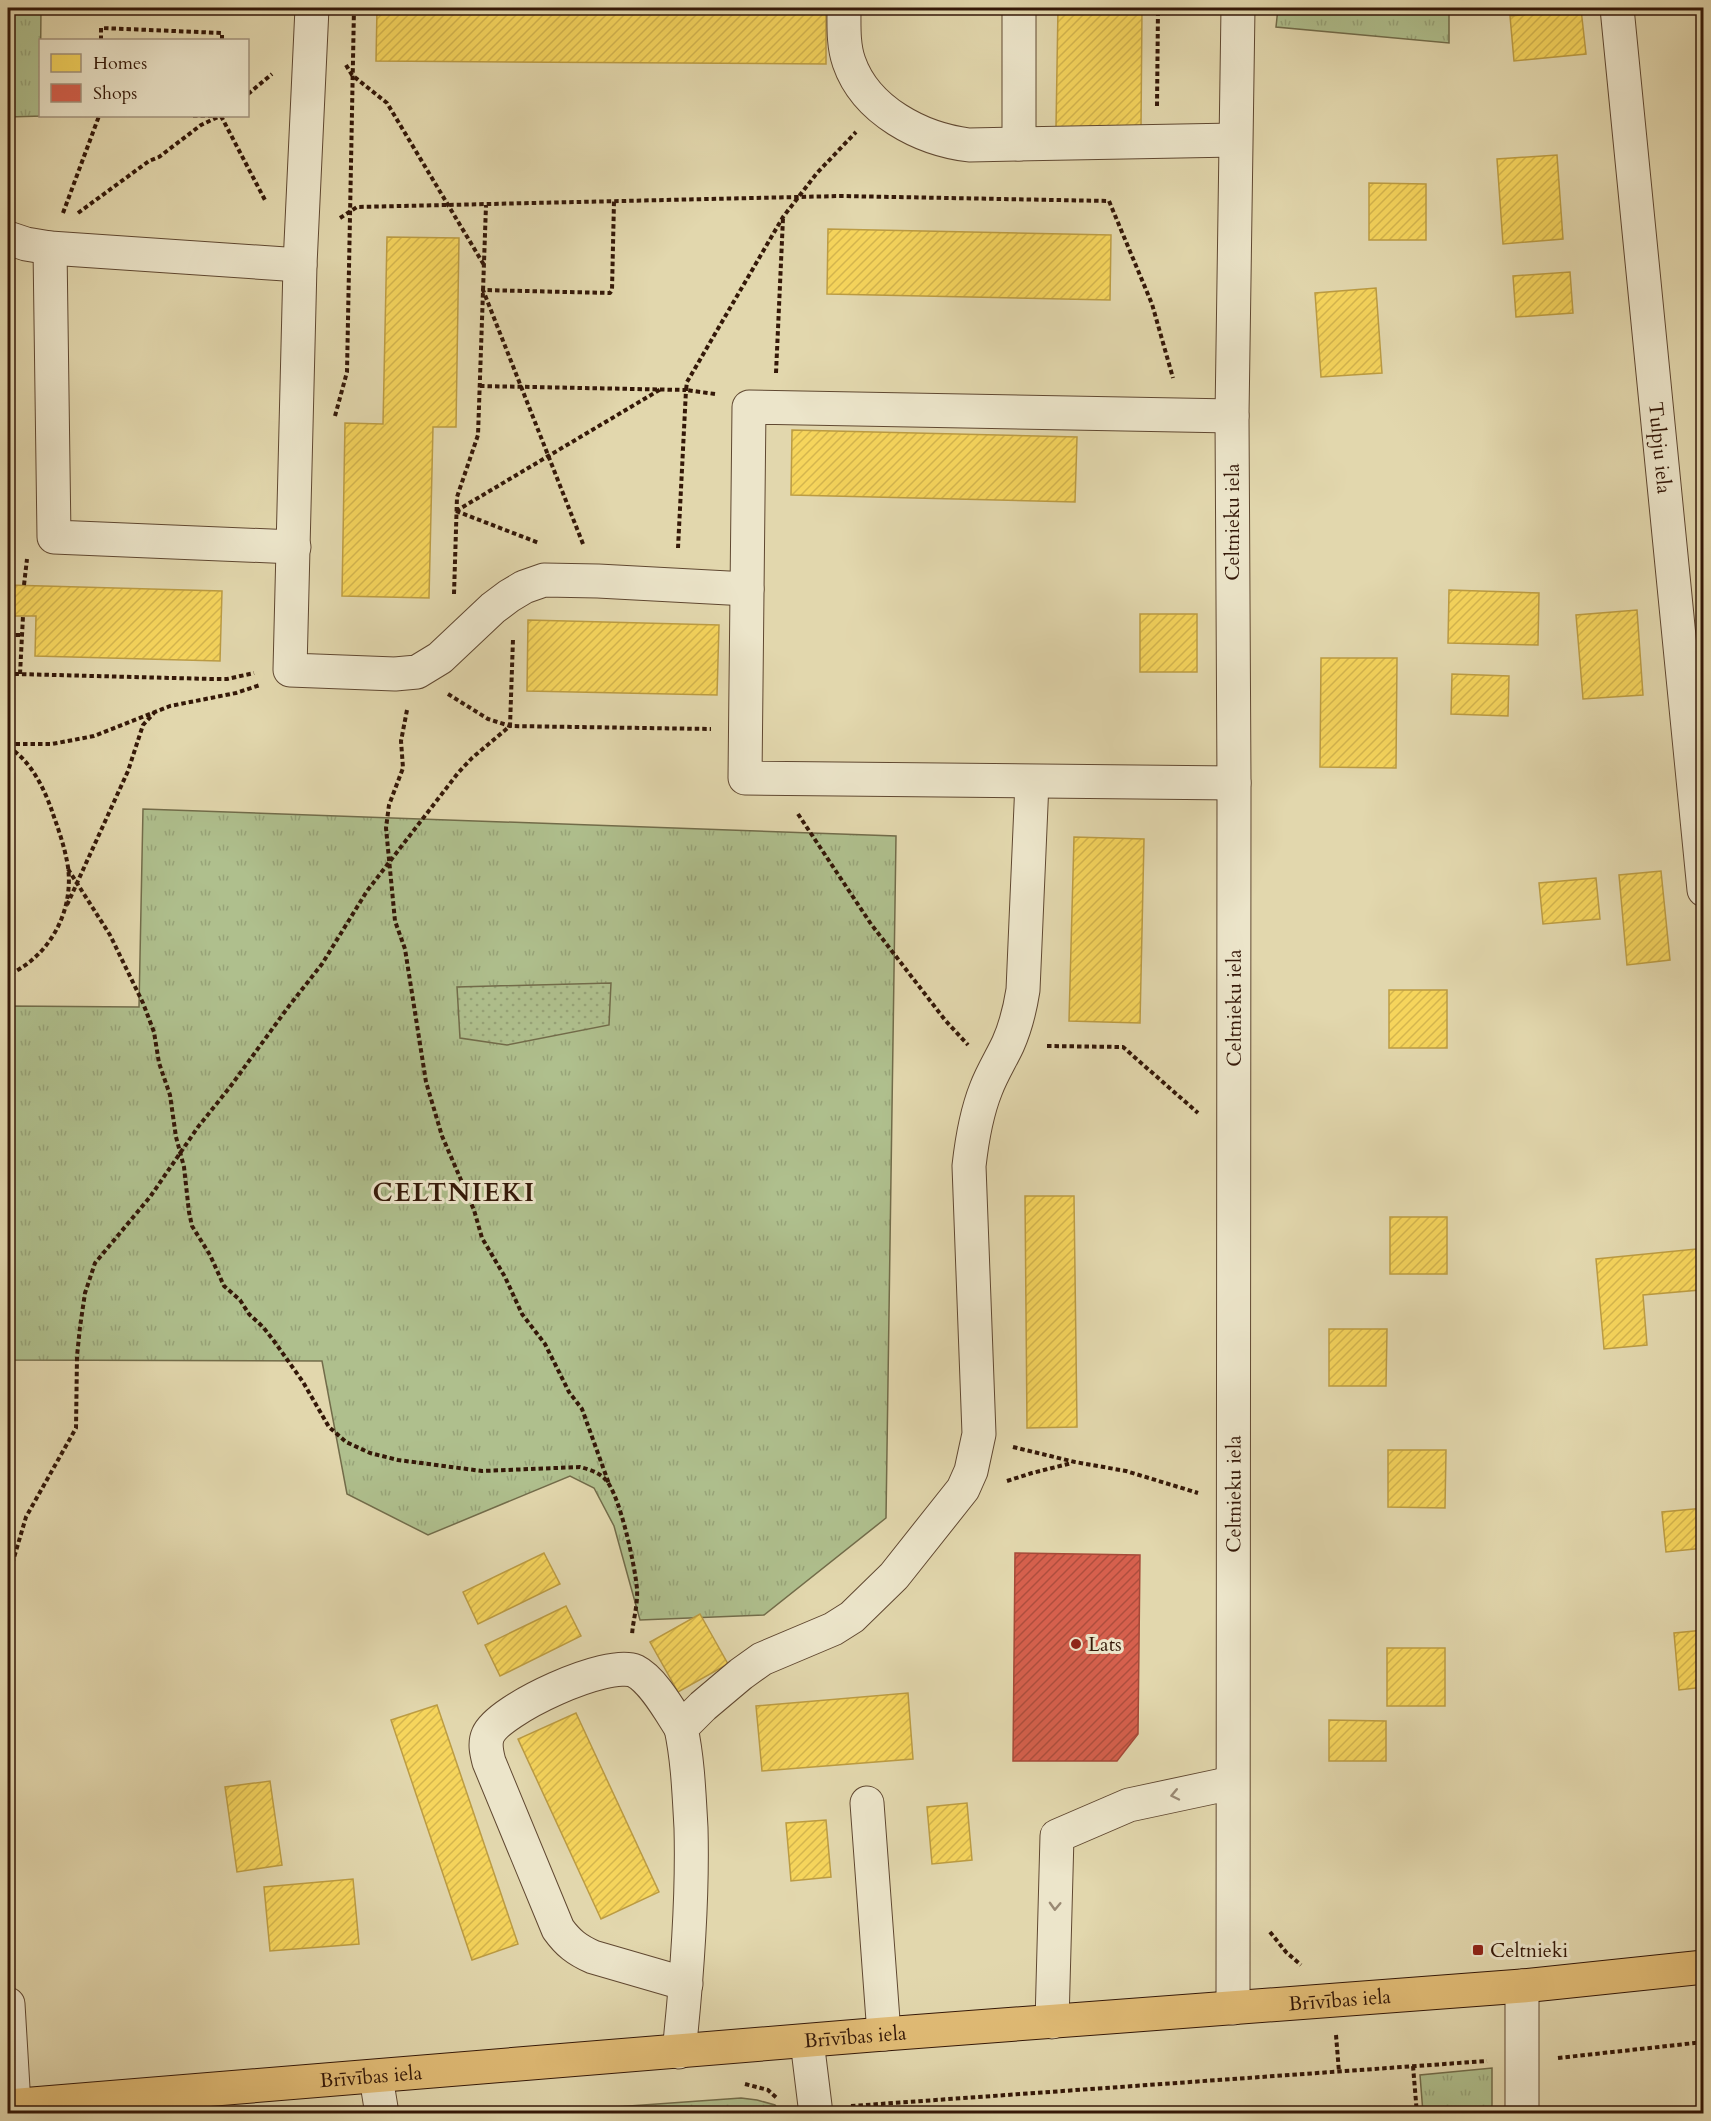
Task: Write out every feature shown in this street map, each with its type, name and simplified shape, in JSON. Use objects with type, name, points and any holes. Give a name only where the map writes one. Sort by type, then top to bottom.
[{"type":"main road","name":"Brīvības iela","points":[[11,2106],[884,2034],[1522,1986],[1704,1967]]},
{"type":"street","points":[[844,8],[845,47],[856,79],[879,106],[894,118],[953,143],[1235,140]]},
{"type":"street","points":[[1019,8],[1019,144]]},
{"type":"street","name":"Celtnieku iela","points":[[1233,2008],[1232,416],[1238,8]]},
{"type":"street","name":"Tulpju iela","points":[[1617,8],[1704,890]]},
{"type":"street","points":[[309,10],[300,254],[290,670],[395,674],[413,672],[429,665],[493,608],[514,593],[544,580],[747,588]]},
{"type":"street","points":[[8,238],[26,244],[54,238],[300,254]]},
{"type":"street","points":[[54,238],[54,537],[294,547]]},
{"type":"street","points":[[1232,416],[762,407],[747,588],[745,778],[1234,783]]},
{"type":"street","points":[[681,1728],[703,1706],[762,1659],[833,1629],[852,1617],[894,1576],[963,1489],[971,1471],[979,1434],[969,1166],[973,1129],[978,1109],[1016,1025],[1023,990],[1032,782]]},
{"type":"street","points":[[678,2052],[686,1984],[692,1860],[690,1794],[681,1728],[649,1683],[636,1672],[612,1670],[581,1678],[525,1704],[493,1727],[486,1740],[489,1762],[558,1929],[567,1942],[578,1951],[592,1957],[686,1984]]},
{"type":"street","points":[[1052,2022],[1057,1836],[1129,1805],[1232,1783]]},
{"type":"street","points":[[867,1803],[884,2034]]},
{"type":"street","points":[[1522,1986],[1522,2114]]},
{"type":"street","points":[[8,1998],[11,2106]]},
{"type":"street","points":[[807,2041],[816,2110]]},
{"type":"street","points":[[376,2077],[382,2114]]},
{"type":"path","points":[[333,423],[347,372],[354,8]]},
{"type":"path","points":[[1157,142],[1158,8]]},
{"type":"path","points":[[309,10],[352,75],[387,103],[484,266]]},
{"type":"path","points":[[101,39],[101,28],[222,33],[222,39]]},
{"type":"path","points":[[677,585],[687,382],[797,197],[879,106]]},
{"type":"path","points":[[54,238],[99,117]]},
{"type":"path","points":[[54,238],[149,161],[159,157],[201,125],[219,117]]},
{"type":"path","points":[[222,117],[268,206]]},
{"type":"path","points":[[300,254],[357,207],[797,197],[1109,201],[1152,304],[1169,361],[1181,414]]},
{"type":"path","points":[[483,290],[610,293],[612,290],[614,201]]},
{"type":"path","points":[[453,645],[457,497],[478,435],[486,205]]},
{"type":"path","points":[[480,386],[686,390],[723,395],[762,407],[783,218]]},
{"type":"path","points":[[483,290],[598,581]]},
{"type":"path","points":[[456,511],[662,389]]},
{"type":"path","points":[[456,511],[545,545]]},
{"type":"path","points":[[8,1578],[26,1517],[76,1428],[77,1356],[80,1327],[85,1293],[95,1263],[150,1197],[198,1126],[230,1087],[321,964],[367,891],[458,773],[510,726],[514,593]]},
{"type":"path","points":[[20,674],[23,616]]},
{"type":"path","points":[[8,635],[22,635]]},
{"type":"path","points":[[8,670],[20,674],[227,679],[272,669],[290,670]]},
{"type":"path","points":[[8,746],[52,744],[94,736],[160,709],[236,693],[257,686],[290,670]]},
{"type":"path","points":[[630,1670],[630,1645],[637,1589],[623,1520],[582,1409],[569,1392],[545,1344],[522,1314],[483,1238],[474,1210],[442,1136],[426,1082],[405,949],[395,921],[388,865],[387,815],[403,768],[403,727],[413,672],[488,719],[510,726],[745,729]]},
{"type":"path","points":[[8,975],[25,966],[38,955],[57,928],[128,771],[143,725],[160,709]]},
{"type":"path","points":[[8,746],[23,759],[39,782],[65,850],[68,884],[63,914]]},
{"type":"path","points":[[775,778],[871,924],[945,1020],[966,1043],[981,1055],[1123,1047],[1198,1114]]},
{"type":"path","points":[[68,869],[110,935],[143,1003],[154,1032],[159,1063],[170,1095],[184,1167],[192,1226],[210,1255],[224,1286],[240,1300],[249,1314],[274,1341],[303,1382],[329,1427],[346,1442],[370,1453],[398,1461],[483,1471],[580,1467],[595,1472],[609,1484]]},
{"type":"path","points":[[979,1434],[1022,1451],[1126,1471],[1205,1496]]},
{"type":"path","points":[[1005,1482],[1040,1470],[1076,1462]]},
{"type":"path","points":[[740,2082],[768,2090],[784,2105],[816,2110],[1522,2058],[1546,2059],[1704,2042]]},
{"type":"path","points":[[1413,2066],[1417,2114]]},
{"type":"green space","points":[[8,8],[41,8],[39,116],[8,117]]},
{"type":"green space","points":[[1278,8],[1449,8],[1449,43],[1276,27]]},
{"type":"green space","points":[[143,809],[896,836],[886,1518],[764,1615],[640,1620],[614,1526],[594,1488],[570,1476],[428,1535],[347,1494],[322,1361],[8,1360],[8,1006],[139,1007]]},
{"type":"green space","points":[[611,983],[609,1025],[507,1045],[460,1038],[457,987]]},
{"type":"green space","points":[[1492,2068],[1492,2113],[1423,2113],[1420,2075]]},
{"type":"green space","points":[[741,2098],[775,2105],[780,2113],[531,2113]]},
{"type":"building: Homes","points":[[377,8],[826,8],[826,64],[376,61]]},
{"type":"building: Homes","points":[[1058,8],[1142,8],[1141,129],[1056,127]]},
{"type":"building: Homes","points":[[1581,9],[1586,54],[1514,61],[1510,16]]},
{"type":"building: Homes","points":[[1557,155],[1563,239],[1503,244],[1497,159]]},
{"type":"building: Homes","points":[[1369,183],[1426,184],[1426,240],[1369,240]]},
{"type":"building: Homes","points":[[828,229],[1111,235],[1110,300],[827,294]]},
{"type":"building: Homes","points":[[387,237],[459,238],[456,427],[433,427],[429,598],[342,596],[345,423],[383,424]]},
{"type":"building: Homes","points":[[1570,272],[1573,313],[1516,317],[1513,276]]},
{"type":"building: Homes","points":[[1376,288],[1382,373],[1321,377],[1315,293]]},
{"type":"building: Homes","points":[[792,430],[1077,437],[1075,502],[791,495]]},
{"type":"building: Homes","points":[[8,585],[222,591],[220,661],[35,656],[36,616],[8,616]]},
{"type":"building: Homes","points":[[1449,590],[1539,593],[1538,645],[1448,643]]},
{"type":"building: Homes","points":[[1637,610],[1643,695],[1583,699],[1576,615]]},
{"type":"building: Homes","points":[[1140,614],[1197,614],[1197,672],[1140,672]]},
{"type":"building: Homes","points":[[528,620],[719,625],[717,695],[527,691]]},
{"type":"building: Homes","points":[[1321,658],[1397,658],[1396,768],[1320,767]]},
{"type":"building: Homes","points":[[1452,674],[1509,676],[1508,716],[1451,714]]},
{"type":"building: Homes","points":[[1074,837],[1144,839],[1140,1023],[1069,1021]]},
{"type":"building: Homes","points":[[8,838],[10,838],[8,910]]},
{"type":"building: Homes","points":[[1661,871],[1670,960],[1627,965],[1619,875]]},
{"type":"building: Homes","points":[[1596,878],[1600,919],[1543,924],[1539,883]]},
{"type":"building: Homes","points":[[1389,990],[1447,990],[1447,1048],[1389,1048]]},
{"type":"building: Homes","points":[[1025,1196],[1074,1196],[1077,1427],[1027,1428]]},
{"type":"building: Homes","points":[[1390,1217],[1447,1217],[1447,1274],[1390,1274]]},
{"type":"building: Homes","points":[[1696,1249],[1700,1290],[1643,1295],[1647,1345],[1604,1349],[1596,1259]]},
{"type":"building: Homes","points":[[1329,1329],[1387,1329],[1386,1386],[1329,1386]]},
{"type":"building: Homes","points":[[1388,1450],[1446,1450],[1445,1508],[1388,1507]]},
{"type":"building: Homes","points":[[1704,1508],[1704,1548],[1666,1552],[1662,1512]]},
{"type":"building: Homes","points":[[544,1553],[560,1584],[478,1624],[463,1592]]},
{"type":"building: Homes","points":[[566,1606],[581,1636],[500,1676],[485,1645]]},
{"type":"building: Homes","points":[[700,1614],[728,1664],[678,1692],[650,1642]]},
{"type":"building: Homes","points":[[1704,1630],[1704,1687],[1679,1690],[1674,1633]]},
{"type":"building: Homes","points":[[1387,1648],[1445,1648],[1445,1706],[1387,1706]]},
{"type":"building: Homes","points":[[908,1693],[913,1759],[762,1771],[756,1706]]},
{"type":"building: Homes","points":[[437,1705],[518,1944],[472,1960],[391,1720]]},
{"type":"building: Homes","points":[[576,1713],[659,1892],[601,1919],[518,1739]]},
{"type":"building: Homes","points":[[1329,1720],[1386,1721],[1386,1761],[1329,1761]]},
{"type":"building: Homes","points":[[270,1781],[282,1865],[237,1872],[225,1787]]},
{"type":"building: Homes","points":[[967,1803],[972,1860],[932,1864],[927,1807]]},
{"type":"building: Homes","points":[[826,1820],[831,1877],[791,1881],[786,1823]]},
{"type":"building: Homes","points":[[353,1879],[359,1944],[270,1951],[264,1887]]},
{"type":"building: Shops","name":"Lats","points":[[1015,1553],[1140,1555],[1138,1734],[1117,1761],[1013,1761]]},
{"type":"place","name":"Lats","points":[[1076,1644]]},
{"type":"place","name":"Celtnieki","points":[[1478,1950]]},
{"type":"district","name":"CELTNIEKI","points":[[454,1192]]}]
